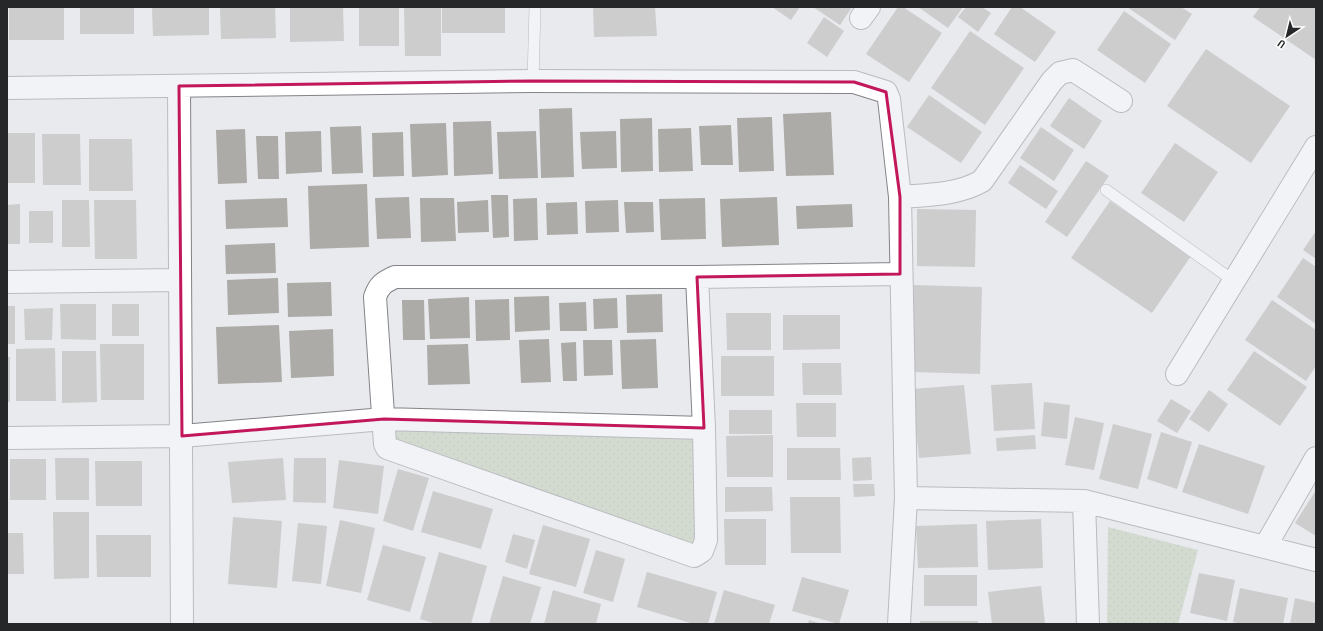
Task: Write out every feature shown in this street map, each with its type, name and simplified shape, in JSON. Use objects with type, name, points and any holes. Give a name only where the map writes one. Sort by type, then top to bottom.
[{"type":"street","points":[[900,197],[952,193],[969,189],[982,181],[1052,81],[1060,73],[1073,70],[1121,101]]},
{"type":"street","points":[[7,88],[533,81],[854,82],[886,92],[889,99],[900,197],[900,274],[906,498],[899,624]]},
{"type":"street","points":[[179,86],[182,624]]},
{"type":"street","points":[[1177,374],[1316,147]]},
{"type":"street","points":[[697,278],[704,428],[706,540],[702,551],[694,556],[387,448],[385,444],[375,297],[378,287],[384,282],[395,278],[697,278],[900,274]]},
{"type":"street","points":[[7,282],[179,280]]},
{"type":"street","points":[[7,438],[182,436],[384,419],[704,428]]},
{"type":"street","points":[[1265,547],[1316,458]]},
{"type":"street","points":[[906,498],[1084,501],[1316,560]]},
{"type":"street","points":[[1084,501],[1088,624]]},
{"type":"lane","points":[[533,81],[535,7]]},
{"type":"lane","points":[[1106,190],[1234,281]]},
{"type":"highlighted area","points":[[533,81],[854,82],[886,92],[900,197],[900,274],[697,277],[704,428],[384,419],[182,436],[179,86]]},
{"type":"green space","points":[[386,420],[698,433],[697,551],[387,442]]},
{"type":"green space","points":[[1108,527],[1198,550],[1178,624],[1107,624]]},
{"type":"building","points":[[9,7],[64,7],[64,40],[9,40]]},
{"type":"building","points":[[80,7],[134,7],[134,34],[80,34]]},
{"type":"building","points":[[152,7],[209,7],[209,35],[153,36]]},
{"type":"building","points":[[220,7],[275,7],[276,38],[221,39]]},
{"type":"building","points":[[290,7],[343,7],[344,41],[290,42]]},
{"type":"building","points":[[359,7],[399,7],[399,46],[359,46]]},
{"type":"building","points":[[404,7],[441,7],[441,56],[405,56]]},
{"type":"building","points":[[442,7],[505,7],[505,33],[442,33]]},
{"type":"building","points":[[593,7],[655,7],[657,36],[594,37]]},
{"type":"building","points":[[772,7],[800,7],[791,20]]},
{"type":"building","points":[[813,7],[852,7],[840,25]]},
{"type":"building","points":[[898,7],[903,7],[942,33],[909,82],[866,54]]},
{"type":"building","points":[[918,7],[963,7],[948,28]]},
{"type":"building","points":[[966,7],[982,7],[991,13],[978,32],[958,17]]},
{"type":"building","points":[[1012,7],[1020,7],[1056,32],[1035,62],[994,34]]},
{"type":"building","points":[[1127,7],[1181,7],[1192,14],[1175,40]]},
{"type":"building","points":[[1260,7],[1316,7],[1316,60],[1253,17]]},
{"type":"building","points":[[1124,11],[1171,44],[1145,83],[1097,50]]},
{"type":"building","points":[[824,17],[844,31],[827,57],[807,43]]},
{"type":"building","points":[[970,31],[1024,68],[985,125],[931,88]]},
{"type":"building","points":[[1206,49],[1290,106],[1251,163],[1167,106]]},
{"type":"building","points":[[929,95],[982,132],[961,163],[907,127]]},
{"type":"building","points":[[1069,98],[1102,121],[1084,149],[1050,126]]},
{"type":"building","points":[[572,108],[574,177],[541,178],[539,109]]},
{"type":"building","points":[[831,112],[834,175],[786,176],[783,114]]},
{"type":"building","points":[[772,117],[774,171],[739,172],[737,118]]},
{"type":"building","points":[[652,118],[653,171],[621,172],[620,119]]},
{"type":"building","points":[[491,121],[493,174],[454,176],[453,122]]},
{"type":"building","points":[[446,123],[448,175],[412,177],[410,124]]},
{"type":"building","points":[[731,125],[733,165],[701,165],[699,126]]},
{"type":"building","points":[[361,126],[363,173],[332,174],[330,127]]},
{"type":"building","points":[[1041,127],[1074,150],[1054,181],[1020,158]]},
{"type":"building","points":[[691,128],[693,171],[659,172],[658,129]]},
{"type":"building","points":[[245,129],[247,183],[218,184],[216,130]]},
{"type":"building","points":[[321,131],[322,172],[286,174],[285,132]]},
{"type":"building","points":[[536,131],[538,178],[499,179],[497,132]]},
{"type":"building","points":[[616,131],[617,168],[582,169],[580,132]]},
{"type":"building","points":[[403,132],[404,176],[373,177],[372,133]]},
{"type":"building","points":[[7,133],[35,133],[35,183],[7,183]]},
{"type":"building","points":[[42,134],[80,134],[81,185],[43,185]]},
{"type":"building","points":[[256,136],[278,136],[279,179],[258,179]]},
{"type":"building","points":[[89,139],[132,139],[133,191],[89,191]]},
{"type":"building","points":[[1175,143],[1218,172],[1184,222],[1141,193]]},
{"type":"building","points":[[1086,161],[1109,176],[1067,237],[1045,222]]},
{"type":"building","points":[[1020,165],[1058,191],[1046,209],[1008,183]]},
{"type":"building","points":[[367,184],[369,247],[310,249],[308,186]]},
{"type":"building","points":[[491,195],[508,195],[509,237],[493,238]]},
{"type":"building","points":[[409,197],[411,238],[377,239],[375,198]]},
{"type":"building","points":[[777,197],[779,245],[722,247],[720,199]]},
{"type":"building","points":[[287,198],[288,227],[226,229],[225,200]]},
{"type":"building","points":[[420,198],[454,198],[456,241],[421,242]]},
{"type":"building","points":[[537,198],[538,240],[514,241],[513,199]]},
{"type":"building","points":[[705,198],[706,239],[661,240],[659,199]]},
{"type":"building","points":[[62,200],[89,200],[90,247],[62,247]]},
{"type":"building","points":[[94,200],[136,200],[137,259],[95,259]]},
{"type":"building","points":[[488,200],[489,232],[458,233],[457,202]]},
{"type":"building","points":[[618,200],[619,232],[586,233],[585,201]]},
{"type":"building","points":[[1110,201],[1191,256],[1152,313],[1071,258]]},
{"type":"building","points":[[577,202],[578,234],[547,235],[546,203]]},
{"type":"building","points":[[624,202],[653,202],[654,232],[626,233]]},
{"type":"building","points":[[20,204],[20,244],[7,244],[7,205]]},
{"type":"building","points":[[852,204],[853,227],[797,229],[796,206]]},
{"type":"building","points":[[917,209],[976,210],[975,267],[917,266]]},
{"type":"building","points":[[29,211],[53,211],[53,243],[29,243]]},
{"type":"building","points":[[1316,231],[1316,259],[1303,250]]},
{"type":"building","points":[[275,243],[276,273],[226,274],[225,245]]},
{"type":"building","points":[[1303,258],[1316,267],[1316,324],[1277,297]]},
{"type":"building","points":[[278,278],[279,313],[228,315],[227,280]]},
{"type":"building","points":[[331,282],[332,316],[288,317],[287,283]]},
{"type":"building","points":[[914,285],[982,287],[980,374],[913,372]]},
{"type":"building","points":[[662,294],[663,332],[627,333],[626,295]]},
{"type":"building","points":[[549,296],[550,330],[515,332],[514,297]]},
{"type":"building","points":[[469,297],[470,338],[430,339],[428,299]]},
{"type":"building","points":[[617,298],[618,328],[594,329],[593,299]]},
{"type":"building","points":[[509,299],[510,340],[476,341],[475,300]]},
{"type":"building","points":[[402,300],[424,300],[425,340],[403,340]]},
{"type":"building","points":[[1272,300],[1316,330],[1316,366],[1306,381],[1245,340]]},
{"type":"building","points":[[586,302],[587,331],[560,331],[559,303]]},
{"type":"building","points":[[60,304],[96,304],[96,340],[61,339]]},
{"type":"building","points":[[112,304],[139,304],[139,336],[112,336]]},
{"type":"building","points":[[7,306],[15,306],[15,344],[7,344]]},
{"type":"building","points":[[53,308],[52,340],[25,340],[24,309]]},
{"type":"building","points":[[726,313],[771,313],[771,350],[727,350]]},
{"type":"building","points":[[783,315],[840,315],[840,349],[783,350]]},
{"type":"building","points":[[279,325],[282,382],[218,384],[216,327]]},
{"type":"building","points":[[333,329],[334,376],[291,378],[289,331]]},
{"type":"building","points":[[549,339],[551,382],[521,383],[519,340]]},
{"type":"building","points":[[656,339],[658,388],[622,389],[620,340]]},
{"type":"building","points":[[583,340],[612,340],[613,375],[584,376]]},
{"type":"building","points":[[576,342],[577,381],[563,381],[561,343]]},
{"type":"building","points":[[100,344],[144,344],[144,400],[101,400]]},
{"type":"building","points":[[468,344],[470,384],[428,385],[427,345]]},
{"type":"building","points":[[55,348],[56,401],[16,401],[16,349]]},
{"type":"building","points":[[62,351],[96,351],[97,402],[62,403]]},
{"type":"building","points":[[1254,351],[1307,387],[1280,426],[1227,390]]},
{"type":"building","points":[[721,356],[774,356],[774,396],[721,396]]},
{"type":"building","points":[[7,357],[10,357],[10,402],[7,402]]},
{"type":"building","points":[[802,363],[841,363],[842,395],[803,395]]},
{"type":"building","points":[[1032,383],[1035,429],[994,431],[991,385]]},
{"type":"building","points":[[964,385],[971,454],[919,458],[912,389]]},
{"type":"building","points":[[1209,390],[1228,404],[1209,432],[1189,419]]},
{"type":"building","points":[[1171,399],[1191,411],[1177,433],[1157,421]]},
{"type":"building","points":[[1044,402],[1070,405],[1067,439],[1041,436]]},
{"type":"building","points":[[796,403],[836,403],[836,437],[797,437]]},
{"type":"building","points":[[729,410],[772,410],[772,434],[729,434]]},
{"type":"building","points":[[1075,417],[1104,423],[1094,470],[1065,465]]},
{"type":"building","points":[[1113,424],[1152,434],[1138,489],[1099,479]]},
{"type":"building","points":[[1161,432],[1192,442],[1177,489],[1147,479]]},
{"type":"building","points":[[773,435],[773,477],[727,477],[726,436]]},
{"type":"building","points":[[1035,435],[1036,449],[997,451],[996,438]]},
{"type":"building","points":[[1199,444],[1265,466],[1248,514],[1182,492]]},
{"type":"building","points":[[787,448],[840,448],[841,480],[787,480]]},
{"type":"building","points":[[871,457],[872,480],[853,481],[852,458]]},
{"type":"building","points":[[55,458],[89,458],[89,500],[56,500]]},
{"type":"building","points":[[283,458],[286,500],[232,503],[228,462]]},
{"type":"building","points":[[294,458],[326,458],[326,503],[293,502]]},
{"type":"building","points":[[10,459],[46,459],[46,500],[10,500]]},
{"type":"building","points":[[339,460],[384,466],[378,514],[333,508]]},
{"type":"building","points":[[95,461],[142,461],[142,506],[96,506]]},
{"type":"building","points":[[398,469],[429,478],[413,531],[383,521]]},
{"type":"building","points":[[853,484],[874,484],[875,496],[854,497]]},
{"type":"building","points":[[725,487],[772,487],[773,511],[725,512]]},
{"type":"building","points":[[1316,490],[1316,536],[1295,523]]},
{"type":"building","points":[[433,491],[493,509],[481,549],[421,532]]},
{"type":"building","points":[[790,497],[840,497],[841,553],[791,553]]},
{"type":"building","points":[[53,512],[89,512],[89,578],[54,579]]},
{"type":"building","points":[[233,517],[282,521],[277,588],[228,584]]},
{"type":"building","points":[[724,519],[766,519],[766,565],[725,565]]},
{"type":"building","points":[[1041,519],[1043,568],[988,570],[986,521]]},
{"type":"building","points":[[340,520],[375,528],[361,593],[326,586]]},
{"type":"building","points":[[298,523],[327,526],[321,584],[292,581]]},
{"type":"building","points":[[977,524],[978,567],[918,568],[916,526]]},
{"type":"building","points":[[543,525],[590,539],[576,587],[529,574]]},
{"type":"building","points":[[7,533],[23,533],[24,574],[7,574]]},
{"type":"building","points":[[513,534],[535,540],[527,569],[505,562]]},
{"type":"building","points":[[96,535],[151,535],[151,577],[97,577]]},
{"type":"building","points":[[383,545],[426,557],[410,612],[367,600]]},
{"type":"building","points":[[596,550],[625,559],[613,602],[583,593]]},
{"type":"building","points":[[439,552],[487,566],[471,624],[437,624],[420,619]]},
{"type":"building","points":[[647,572],[717,592],[708,624],[694,624],[637,607]]},
{"type":"building","points":[[1199,573],[1235,580],[1227,621],[1190,613]]},
{"type":"building","points":[[924,575],[977,575],[977,606],[924,606]]},
{"type":"building","points":[[503,576],[541,587],[530,624],[489,624]]},
{"type":"building","points":[[802,577],[849,590],[839,624],[792,611]]},
{"type":"building","points":[[1041,586],[1045,624],[992,624],[988,592]]},
{"type":"building","points":[[1240,588],[1288,598],[1283,624],[1242,624],[1233,622]]},
{"type":"building","points":[[553,590],[601,604],[596,624],[544,624]]},
{"type":"building","points":[[724,590],[775,605],[769,624],[714,624]]},
{"type":"building","points":[[1295,598],[1316,603],[1316,624],[1290,624]]},
{"type":"building","points":[[809,620],[821,624],[808,624]]},
{"type":"building","points":[[920,621],[978,621],[978,624],[920,624]]}]
